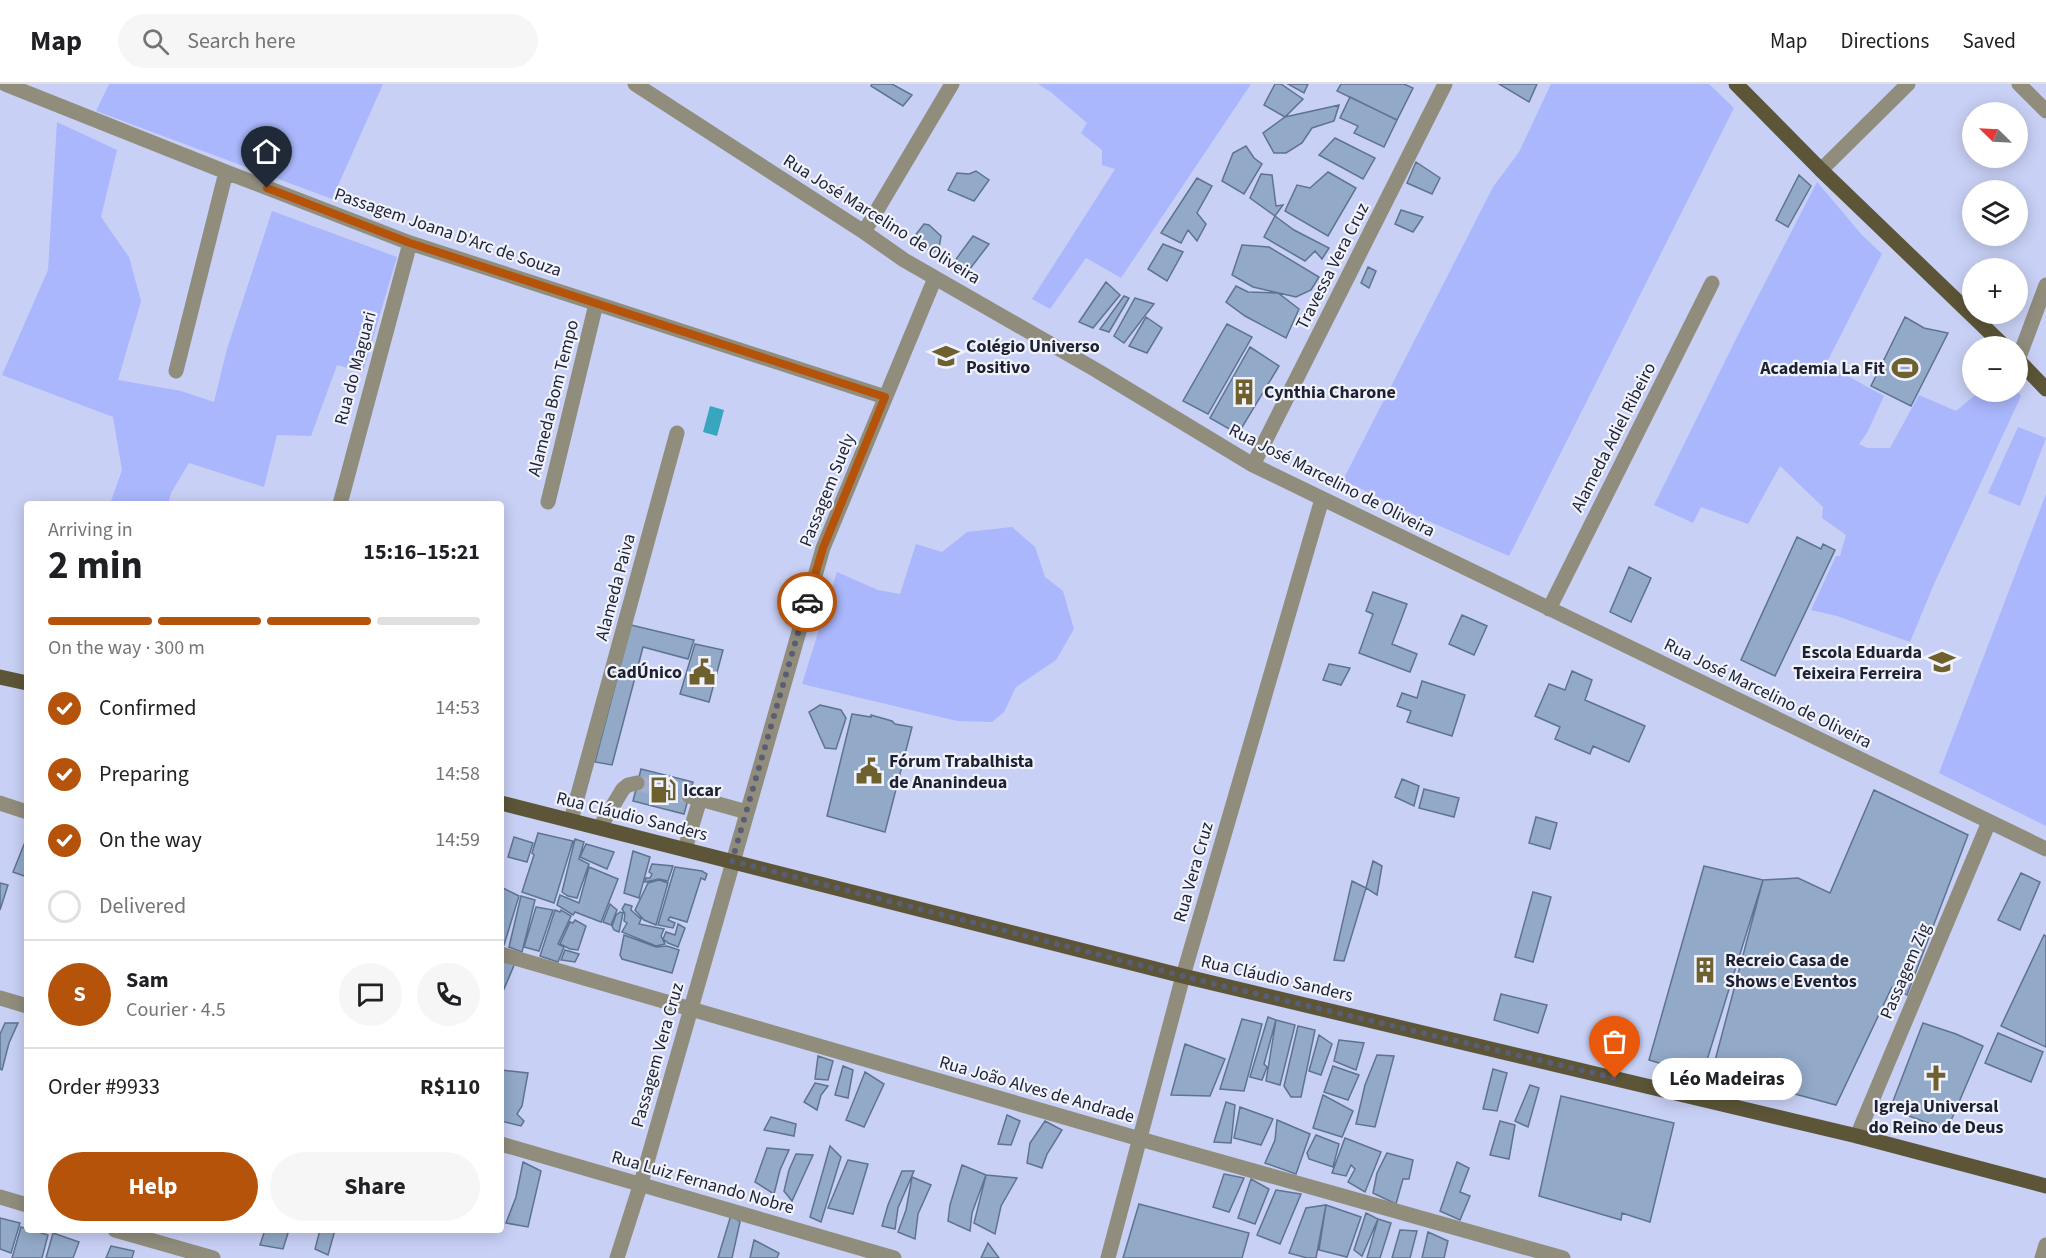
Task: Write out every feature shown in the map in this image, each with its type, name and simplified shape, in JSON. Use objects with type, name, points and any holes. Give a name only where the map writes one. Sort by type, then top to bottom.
[{"type":"main road","points":[[1736,84],[1821,170],[1994,336]]},
{"type":"main road","points":[[2028,370],[2046,389]]},
{"type":"main road","points":[[0,677],[24,682]]},
{"type":"main road","name":"Rua Cláudio Sanders","points":[[504,804],[1184,976],[1857,1136],[2046,1186]]},
{"type":"street","name":"Passagem Joana D'Arc de Souza","points":[[5,84],[410,243],[885,397]]},
{"type":"street","name":"Rua José Marcelino de Oliveira","points":[[634,84],[904,260],[1096,370],[1253,465],[2046,849]]},
{"type":"street","points":[[864,232],[952,84]]},
{"type":"street","name":"Travessa Vera Cruz","points":[[1253,465],[1445,84]]},
{"type":"street","points":[[1821,170],[1908,84]]},
{"type":"street","points":[[2019,84],[2046,111]]},
{"type":"street","points":[[176,370],[226,172]]},
{"type":"street","name":"Rua do Maguari","points":[[341,501],[410,243]]},
{"type":"street","name":"Passagem Suely","points":[[732,861],[823,548],[935,278]]},
{"type":"street","name":"Alameda Adiel Ribeiro","points":[[1549,609],[1712,283]]},
{"type":"street","points":[[2027,336],[2046,285]]},
{"type":"street","name":"Alameda Bom Tempo","points":[[548,502],[596,304]]},
{"type":"street","name":"Alameda Paiva","points":[[571,820],[677,433]]},
{"type":"street","name":"Rua Vera Cruz","points":[[1108,1258],[1184,976],[1322,499]]},
{"type":"street","points":[[600,827],[623,789],[637,783]]},
{"type":"street","points":[[685,849],[694,798],[747,812]]},
{"type":"street","points":[[0,803],[24,811]]},
{"type":"street","name":"Passagem Zig","points":[[1857,1136],[1989,822]]},
{"type":"street","name":"Passagem Vera Cruz","points":[[617,1258],[732,861]]},
{"type":"street","name":"Rua João Alves de Andrade","points":[[504,955],[1140,1139],[1563,1258]]},
{"type":"street","points":[[0,998],[24,1005]]},
{"type":"street","name":"Rua Luiz Fernando Nobre","points":[[504,1145],[894,1258]]},
{"type":"street","points":[[0,1197],[24,1204]]},
{"type":"street","points":[[126,1233],[213,1258]]},
{"type":"street","points":[[2042,1258],[2046,1245]]},
{"type":"shaded area","points":[[109,84],[383,84],[332,199],[96,111]]},
{"type":"shaded area","points":[[1038,84],[1251,84],[1121,278],[1086,258],[1050,309],[1032,299],[1115,169],[1102,165],[1102,150],[1081,133],[1087,123]]},
{"type":"shaded area","points":[[1551,84],[1709,84],[1734,108],[1509,556],[1419,517],[1343,480],[1493,187],[1519,152]]},
{"type":"shaded area","points":[[57,122],[117,150],[101,217],[129,257],[141,301],[118,380],[181,391],[214,402],[227,349],[272,211],[397,257],[363,372],[337,365],[311,436],[277,435],[264,487],[189,463],[171,493],[169,501],[111,501],[122,470],[113,417],[2,375],[48,270]]},
{"type":"shaded area","points":[[1817,182],[1862,235],[1882,254],[1826,364],[1884,396],[1867,433],[1859,444],[1867,448],[1890,448],[1919,395],[1956,411],[1967,402],[2018,402],[1934,584],[1910,642],[1837,616],[1811,610],[1836,556],[1840,556],[1846,535],[1822,518],[1823,507],[1780,466],[1748,524],[1701,507],[1693,523],[1654,505]]},
{"type":"shaded area","points":[[710,406],[724,410],[717,436],[703,432]]},
{"type":"shaded area","points":[[2018,427],[2046,438],[2020,506],[1988,493]]},
{"type":"shaded area","points":[[2046,494],[2046,826],[1939,773]]},
{"type":"shaded area","points":[[1012,527],[1035,547],[1045,577],[1063,591],[1074,629],[1056,660],[1016,687],[1004,712],[992,722],[957,721],[802,684],[837,572],[878,590],[900,594],[916,544],[942,552],[967,532]]},
{"type":"building","points":[[872,84],[892,84],[912,95],[903,106],[871,86]]},
{"type":"building","points":[[1275,84],[1281,84],[1303,99],[1285,117],[1264,105]]},
{"type":"building","points":[[1288,84],[1308,84],[1304,93]]},
{"type":"building","points":[[1341,84],[1404,84],[1413,88],[1397,120],[1337,91]]},
{"type":"building","points":[[1499,84],[1537,84],[1529,102]]},
{"type":"building","points":[[1350,97],[1397,120],[1384,147],[1354,133],[1358,126],[1340,118]]},
{"type":"building","points":[[1339,105],[1334,121],[1312,128],[1302,143],[1286,153],[1274,153],[1263,133],[1285,117]]},
{"type":"building","points":[[1335,138],[1375,158],[1363,179],[1319,155]]},
{"type":"building","points":[[1246,146],[1254,158],[1262,164],[1244,194],[1222,181],[1233,153]]},
{"type":"building","points":[[1416,162],[1440,178],[1432,194],[1407,183]]},
{"type":"building","points":[[976,171],[989,180],[974,201],[948,190],[957,173],[969,174]]},
{"type":"building","points":[[1328,172],[1356,188],[1328,236],[1285,211],[1297,185],[1310,188]]},
{"type":"building","points":[[1261,174],[1272,175],[1276,206],[1283,205],[1275,216],[1250,198]]},
{"type":"building","points":[[1799,175],[1811,186],[1788,227],[1776,220]]},
{"type":"building","points":[[1197,178],[1212,186],[1197,213],[1206,224],[1197,241],[1188,230],[1181,243],[1161,233]]},
{"type":"building","points":[[1401,210],[1423,217],[1413,232],[1395,224]]},
{"type":"building","points":[[1275,216],[1294,230],[1329,248],[1322,259],[1315,251],[1305,261],[1264,237]]},
{"type":"building","points":[[924,224],[929,225],[941,236],[939,248],[932,253],[914,237]]},
{"type":"building","points":[[973,236],[989,244],[969,270],[954,262]]},
{"type":"building","points":[[1163,244],[1183,252],[1167,281],[1148,269]]},
{"type":"building","points":[[1242,245],[1269,247],[1319,277],[1311,290],[1296,297],[1253,287],[1232,275]]},
{"type":"building","points":[[1368,267],[1376,271],[1369,288],[1361,283]]},
{"type":"building","points":[[1106,282],[1120,295],[1093,328],[1079,322]]},
{"type":"building","points":[[1236,286],[1248,292],[1278,293],[1299,309],[1286,338],[1245,316],[1226,302]]},
{"type":"building","points":[[1124,296],[1129,298],[1109,332],[1100,329]]},
{"type":"building","points":[[1135,298],[1154,304],[1124,343],[1114,336]]},
{"type":"building","points":[[1146,317],[1162,328],[1147,353],[1129,346]]},
{"type":"building","name":"Academia La Fit","points":[[1905,317],[1924,328],[1948,333],[1911,406],[1871,386]]},
{"type":"building","points":[[1227,324],[1252,337],[1208,414],[1183,401]]},
{"type":"building","name":"Cynthia Charone","points":[[1250,347],[1279,366],[1238,434],[1210,418]]},
{"type":"building","points":[[1797,537],[1821,549],[1823,544],[1835,550],[1775,676],[1741,660]]},
{"type":"building","points":[[1629,567],[1651,578],[1631,622],[1610,612]]},
{"type":"building","points":[[1373,592],[1407,604],[1392,644],[1417,654],[1410,672],[1359,653],[1373,614],[1366,611]]},
{"type":"building","points":[[1462,615],[1487,626],[1474,655],[1449,644]]},
{"type":"building","points":[[631,625],[694,640],[688,659],[643,647],[612,765],[595,762]]},
{"type":"building","name":"CadÚnico","points":[[695,644],[723,650],[709,702],[680,694]]},
{"type":"building","points":[[1329,664],[1350,668],[1341,685],[1323,680]]},
{"type":"building","points":[[1572,671],[1592,680],[1585,700],[1645,726],[1629,762],[1593,746],[1590,754],[1555,739],[1560,727],[1535,716],[1549,684],[1565,690]]},
{"type":"building","points":[[1422,681],[1465,695],[1452,736],[1407,722],[1411,711],[1397,706],[1402,693],[1417,698]]},
{"type":"building","points":[[820,705],[841,710],[846,718],[836,749],[825,748],[809,712]]},
{"type":"building","name":"Fórum Trabalhista de Ananindeua","points":[[852,714],[871,717],[871,715],[895,724],[912,727],[885,832],[827,816]]},
{"type":"building","name":"Iccar","points":[[641,769],[693,782],[684,814],[633,801]]},
{"type":"building","points":[[1402,779],[1419,786],[1414,806],[1395,797]]},
{"type":"building","points":[[1424,789],[1459,798],[1454,817],[1419,808]]},
{"type":"building","points":[[1874,790],[1968,835],[1907,995],[1892,987],[1836,1105],[1712,1072],[1763,880],[1798,878],[1830,893]]},
{"type":"building","points":[[1536,817],[1557,823],[1550,849],[1529,843]]},
{"type":"building","points":[[538,833],[573,841],[554,903],[522,892],[534,855],[532,853]]},
{"type":"building","points":[[514,837],[533,843],[527,862],[508,857]]},
{"type":"building","points":[[575,839],[584,842],[579,859],[589,864],[577,898],[562,892]]},
{"type":"building","points":[[24,844],[24,876],[13,872]]},
{"type":"building","points":[[586,844],[614,852],[607,869],[580,857]]},
{"type":"building","points":[[633,851],[650,857],[639,898],[624,893]]},
{"type":"building","points":[[1373,861],[1382,866],[1377,895],[1366,888]]},
{"type":"building","points":[[652,864],[673,866],[668,881],[659,879],[645,882],[646,878],[650,878],[652,874],[649,872]]},
{"type":"building","name":"Recreio Casa de Shows e Eventos","points":[[1704,866],[1763,880],[1702,1076],[1649,1060]]},
{"type":"building","points":[[589,867],[618,879],[601,922],[575,912],[573,915],[557,905],[560,895],[579,903]]},
{"type":"building","points":[[675,867],[702,871],[707,874],[705,880],[701,878],[687,922],[670,917],[668,920],[675,923],[673,928],[658,925]]},
{"type":"building","points":[[2021,873],[2040,882],[2020,930],[1998,920]]},
{"type":"building","points":[[659,880],[668,883],[656,925],[644,920],[635,910],[648,883]]},
{"type":"building","points":[[1352,881],[1366,888],[1344,961],[1334,960]]},
{"type":"building","points":[[0,883],[8,885],[0,910]]},
{"type":"building","points":[[504,888],[519,896],[504,945]]},
{"type":"building","points":[[1533,892],[1551,897],[1533,962],[1515,957]]},
{"type":"building","points":[[521,896],[535,900],[522,952],[509,947]]},
{"type":"building","points":[[610,904],[617,910],[611,925],[603,922]]},
{"type":"building","points":[[625,904],[632,906],[631,910],[641,919],[639,924],[664,929],[661,936],[665,944],[656,946],[622,932],[627,923],[624,921],[625,914],[622,909]]},
{"type":"building","points":[[536,907],[553,910],[539,951],[524,947]]},
{"type":"building","points":[[555,910],[560,912],[561,910],[571,916],[558,944],[564,947],[558,962],[540,956]]},
{"type":"building","points":[[623,913],[619,932],[612,926],[616,915]]},
{"type":"building","points":[[575,920],[586,926],[578,950],[560,944],[570,922],[573,923]]},
{"type":"building","points":[[678,924],[685,928],[678,947],[663,939],[666,932],[675,935]]},
{"type":"building","points":[[624,935],[656,947],[667,946],[679,950],[672,973],[622,959],[620,955]]},
{"type":"building","points":[[2044,935],[2046,936],[2046,1047],[2001,1026]]},
{"type":"building","points":[[565,950],[579,954],[575,962],[561,960]]},
{"type":"building","points":[[504,961],[515,963],[504,989]]},
{"type":"building","points":[[1501,994],[1547,1005],[1538,1033],[1494,1020]]},
{"type":"building","points":[[1268,1017],[1276,1020],[1264,1064],[1267,1067],[1262,1080],[1250,1077]]},
{"type":"building","points":[[1242,1019],[1262,1024],[1244,1091],[1220,1089]]},
{"type":"building","points":[[1276,1020],[1295,1025],[1280,1085],[1266,1081]]},
{"type":"building","points":[[5,1023],[18,1023],[9,1043],[2,1070],[0,1069],[0,1034]]},
{"type":"building","name":"Igreja Universal do Reino de Deus","points":[[1923,1023],[1983,1046],[1947,1130],[1890,1109]]},
{"type":"building","points":[[1298,1026],[1315,1030],[1301,1097],[1291,1097],[1284,1086]]},
{"type":"building","points":[[1998,1033],[2043,1052],[2031,1082],[1985,1063]]},
{"type":"building","points":[[1319,1035],[1332,1044],[1321,1075],[1309,1071]]},
{"type":"building","points":[[1339,1040],[1364,1043],[1356,1070],[1334,1061]]},
{"type":"building","points":[[1185,1044],[1225,1059],[1210,1096],[1171,1095]]},
{"type":"building","points":[[1377,1055],[1394,1056],[1375,1127],[1356,1124],[1365,1085]]},
{"type":"building","points":[[818,1056],[833,1061],[828,1080],[815,1079]]},
{"type":"building","points":[[843,1066],[853,1070],[848,1098],[835,1095]]},
{"type":"building","points":[[1333,1066],[1359,1075],[1348,1100],[1324,1092]]},
{"type":"building","points":[[1493,1069],[1507,1073],[1497,1111],[1483,1109]]},
{"type":"building","points":[[504,1070],[528,1073],[522,1106],[517,1114],[524,1121],[521,1126],[504,1122]]},
{"type":"building","points":[[865,1072],[884,1084],[864,1127],[846,1120]]},
{"type":"building","points":[[815,1083],[828,1086],[821,1095],[817,1110],[804,1102]]},
{"type":"building","points":[[1530,1085],[1539,1088],[1528,1127],[1515,1121]]},
{"type":"building","points":[[1323,1095],[1353,1111],[1342,1137],[1313,1128]]},
{"type":"building","points":[[1561,1096],[1674,1123],[1650,1222],[1622,1213],[1621,1220],[1539,1196]]},
{"type":"building","points":[[1226,1102],[1235,1105],[1231,1143],[1214,1142]]},
{"type":"building","points":[[1240,1107],[1273,1119],[1261,1145],[1234,1138]]},
{"type":"building","points":[[1007,1115],[1020,1121],[1011,1145],[998,1144]]},
{"type":"building","points":[[771,1117],[796,1124],[794,1136],[764,1130]]},
{"type":"building","points":[[1277,1120],[1310,1134],[1296,1174],[1265,1163],[1275,1140]]},
{"type":"building","points":[[1045,1121],[1062,1130],[1047,1154],[1042,1168],[1027,1163],[1030,1143]]},
{"type":"building","points":[[1500,1121],[1515,1125],[1509,1159],[1490,1155]]},
{"type":"building","points":[[1316,1135],[1339,1144],[1333,1167],[1309,1159],[1307,1153]]},
{"type":"building","points":[[1345,1138],[1381,1152],[1365,1192],[1348,1182],[1355,1169],[1351,1165],[1346,1176],[1332,1173]]},
{"type":"building","points":[[830,1146],[841,1157],[821,1222],[810,1217]]},
{"type":"building","points":[[767,1148],[789,1150],[780,1170],[774,1194],[755,1182]]},
{"type":"building","points":[[1387,1153],[1413,1160],[1409,1179],[1403,1179],[1396,1204],[1373,1193],[1377,1173]]},
{"type":"building","points":[[796,1154],[813,1155],[792,1201],[784,1191]]},
{"type":"building","points":[[848,1160],[868,1164],[853,1214],[828,1208]]},
{"type":"building","points":[[523,1162],[541,1171],[528,1227],[506,1223],[516,1197]]},
{"type":"building","points":[[1457,1162],[1469,1168],[1460,1192],[1470,1196],[1460,1220],[1440,1211]]},
{"type":"building","points":[[962,1165],[986,1175],[972,1213],[970,1231],[948,1221],[950,1205]]},
{"type":"building","points":[[902,1171],[914,1171],[898,1208],[895,1229],[882,1226],[888,1205]]},
{"type":"building","points":[[1224,1174],[1244,1178],[1229,1212],[1213,1207]]},
{"type":"building","points":[[986,1175],[1017,1178],[1001,1206],[995,1234],[974,1223]]},
{"type":"building","points":[[912,1177],[931,1185],[918,1214],[915,1239],[898,1232],[906,1210]]},
{"type":"building","points":[[1251,1179],[1269,1189],[1255,1224],[1238,1218]]},
{"type":"building","points":[[1276,1190],[1301,1194],[1280,1244],[1257,1235]]},
{"type":"building","points":[[1139,1204],[1249,1233],[1242,1258],[1123,1258]]},
{"type":"building","points":[[1326,1205],[1361,1217],[1347,1257],[1319,1250]]},
{"type":"building","points":[[1326,1205],[1316,1258],[1289,1253],[1306,1208]]},
{"type":"building","points":[[1366,1213],[1378,1219],[1362,1256],[1354,1250]]},
{"type":"building","points":[[731,1215],[740,1222],[732,1258],[718,1258]]},
{"type":"building","points":[[0,1218],[20,1223],[11,1253],[0,1249]]},
{"type":"building","points":[[1378,1219],[1391,1223],[1380,1258],[1367,1258]]},
{"type":"building","points":[[21,1227],[24,1228],[24,1233],[48,1235],[42,1258],[12,1258]]},
{"type":"building","points":[[1400,1230],[1417,1231],[1410,1258],[1392,1258]]},
{"type":"building","points":[[1428,1232],[1448,1241],[1444,1258],[1422,1258]]},
{"type":"building","points":[[53,1233],[79,1242],[73,1258],[46,1258]]},
{"type":"building","points":[[264,1233],[288,1233],[283,1249],[260,1245]]},
{"type":"building","points":[[319,1233],[334,1233],[328,1255],[315,1249]]},
{"type":"building","points":[[754,1240],[779,1253],[777,1258],[750,1258]]},
{"type":"building","points":[[988,1243],[999,1258],[981,1258]]},
{"type":"building","points":[[111,1246],[134,1251],[132,1258],[106,1258]]},
{"type":"tunnel","points":[[637,783],[689,796]]},
{"type":"way so far","points":[[807,602],[732,861],[1210,983],[1615,1078]]},
{"type":"place","name":"Colégio Universo Positivo","points":[[946,356]]},
{"type":"place","name":"Academia La Fit","points":[[1905,368]]},
{"type":"place","name":"Cynthia Charone","points":[[1244,392]]},
{"type":"place","name":"Escola Eduarda Teixeira Ferreira","points":[[1942,662]]},
{"type":"place","name":"CadÚnico","points":[[702,672]]},
{"type":"place","name":"Fórum Trabalhista de Ananindeua","points":[[869,771]]},
{"type":"place","name":"Iccar","points":[[663,790]]},
{"type":"place","name":"Recreio Casa de Shows e Eventos","points":[[1705,970]]},
{"type":"place","name":"Léo Madeiras","points":[[1615,1078]]},
{"type":"place","name":"Igreja Universal do Reino de Deus","points":[[1936,1078]]},
{"type":"route","points":[[267,188],[410,243],[885,397],[823,548],[807,602]]}]
